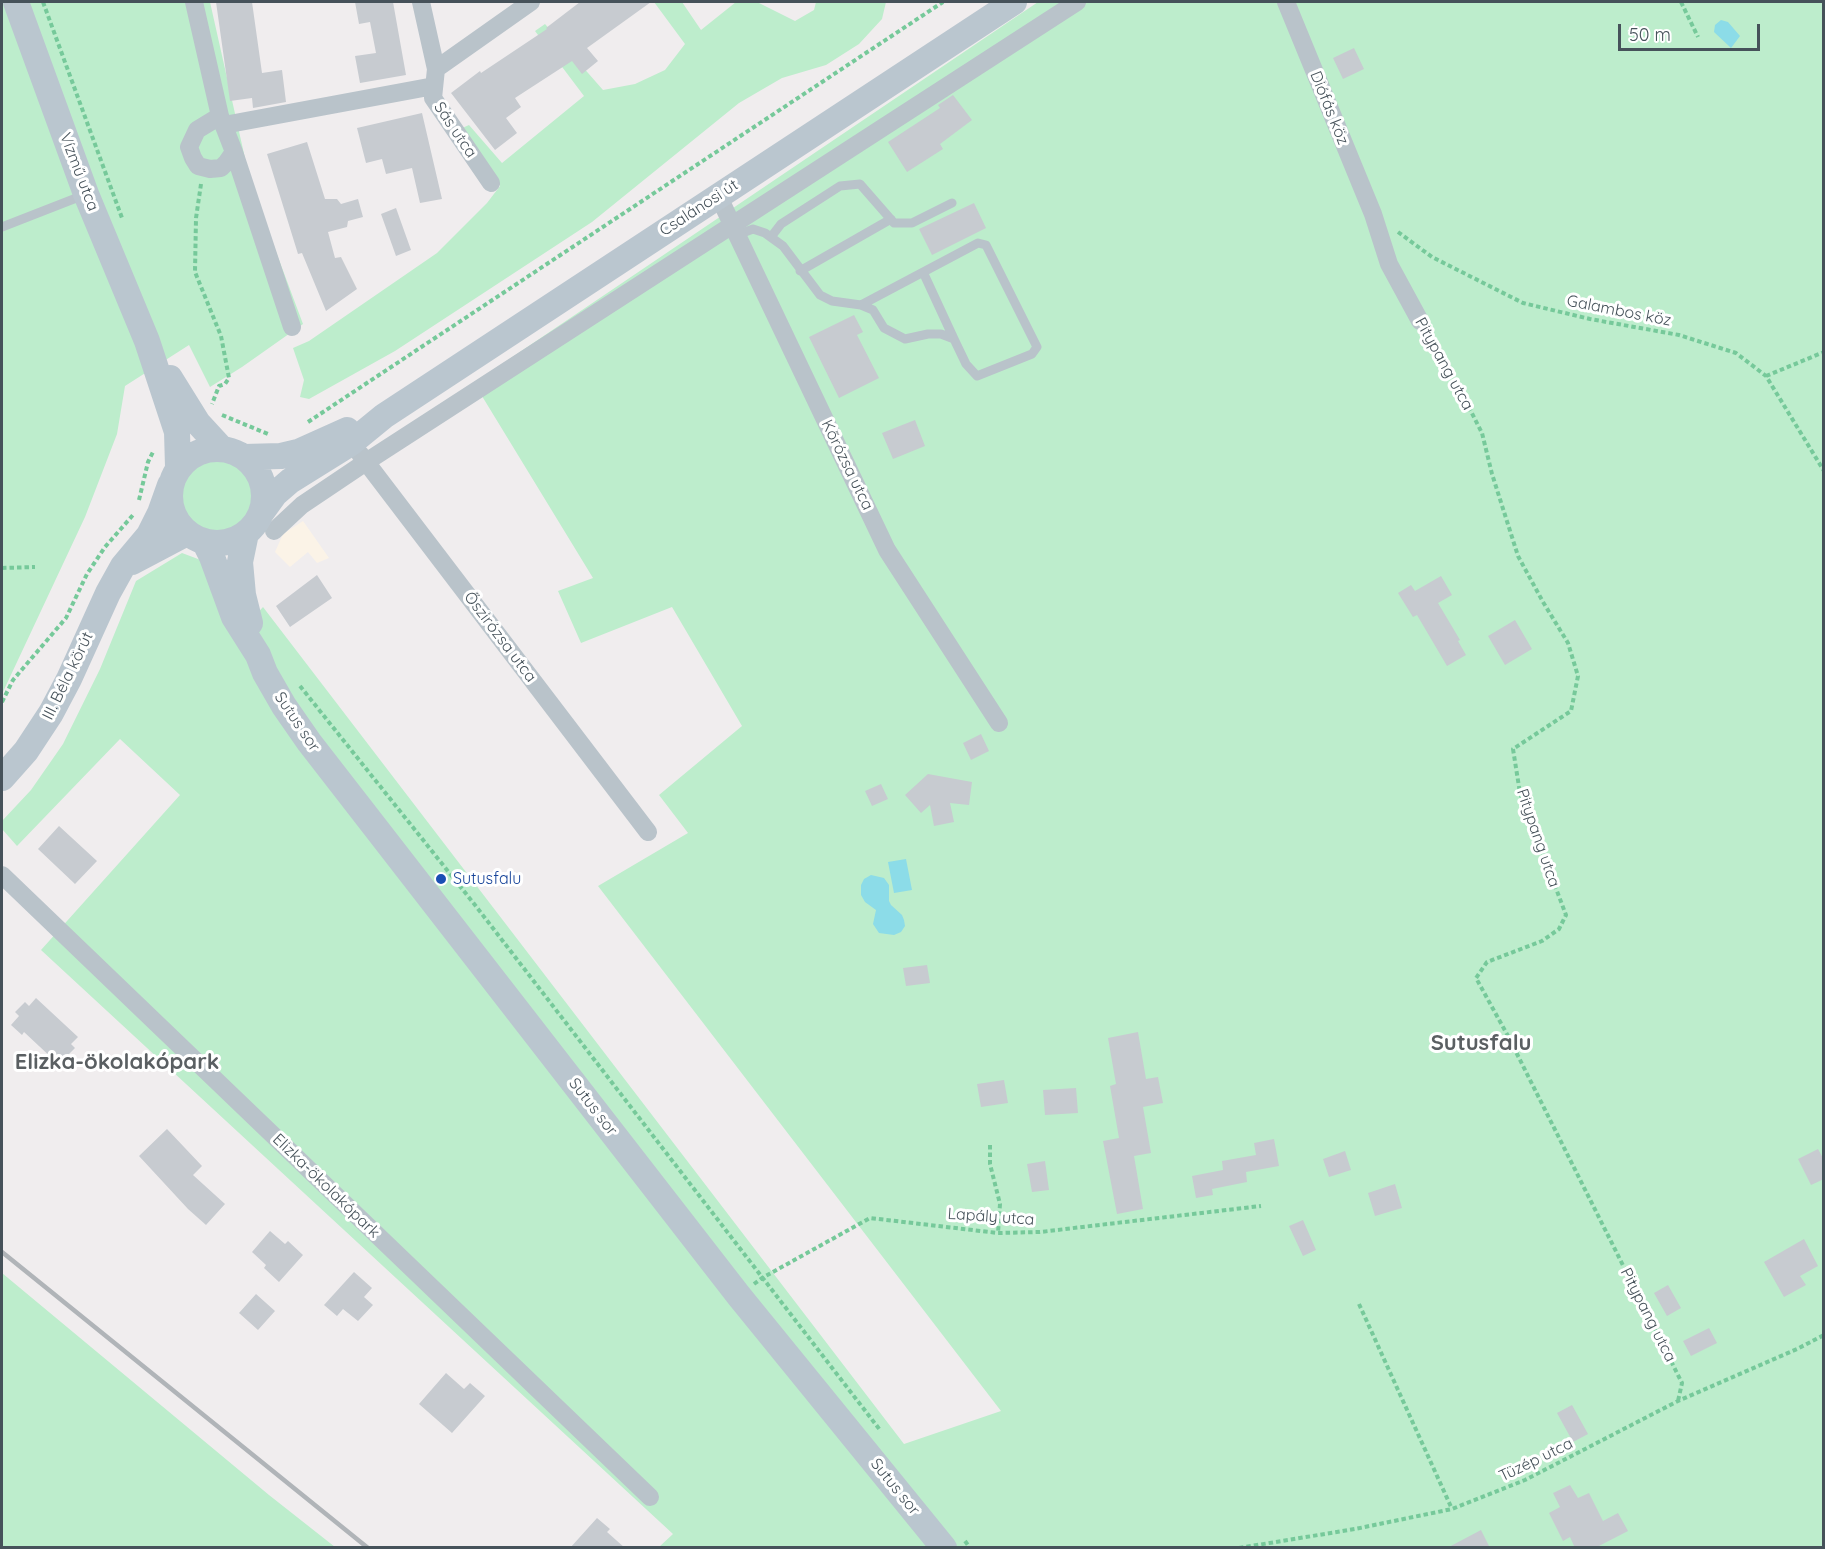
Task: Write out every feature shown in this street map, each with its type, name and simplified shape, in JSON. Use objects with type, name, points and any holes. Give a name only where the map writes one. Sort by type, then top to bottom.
[{"type":"main road","name":"Vízmű utca","points":[[16,2],[86,194],[147,341],[198,417],[232,452]]},
{"type":"main road","name":"Csalánosi út","points":[[232,452],[281,456],[298,452],[338,433],[384,416],[1014,2]]},
{"type":"main road","name":"Csalánosi út","points":[[268,521],[275,494],[290,481],[359,452],[384,416]]},
{"type":"main road","points":[[198,417],[174,476],[169,496],[174,516],[213,557],[234,617],[258,655]]},
{"type":"main road","points":[[123,566],[195,537],[215,543],[226,542],[246,534],[255,524],[268,521],[262,481],[255,467],[232,452],[208,449],[197,452],[187,458],[174,476]]},
{"type":"main road","name":"III. Béla körút","points":[[2,778],[26,752],[51,713],[108,593],[123,566],[148,535],[160,513],[174,476]]},
{"type":"main road","points":[[246,534],[240,562],[243,595],[258,655]]},
{"type":"main road","name":"Sutus sor","points":[[258,655],[265,673],[284,706],[309,742],[739,1296],[953,1543]]},
{"type":"street","points":[[194,2],[222,121],[292,327]]},
{"type":"street","name":"Sás utca","points":[[421,2],[435,77],[433,98],[492,183]]},
{"type":"street","points":[[234,152],[221,168],[210,169],[198,166],[189,147],[197,129],[222,121],[435,77],[531,2]]},
{"type":"street","points":[[359,452],[734,230],[1077,2]]},
{"type":"street","name":"Diófás köz","points":[[1286,2],[1373,214]]},
{"type":"street","name":"Kőrózsa utca","points":[[718,195],[887,550],[999,723]]},
{"type":"street","name":"Pitypang utca","points":[[1373,214],[1389,264],[1420,321]]},
{"type":"street","name":"Őszirózsa utca","points":[[359,452],[648,832]]},
{"type":"street","name":"Elizka-ökolakópark","points":[[2,875],[650,1497]]},
{"type":"lane","points":[[771,237],[781,224],[840,186],[860,184],[894,223],[912,223],[952,203]]},
{"type":"lane","points":[[2,227],[86,194]]},
{"type":"lane","points":[[800,271],[891,219]]},
{"type":"lane","points":[[734,230],[753,229],[771,237],[783,246],[820,295],[832,301],[861,305],[873,310],[884,328],[905,339],[928,334],[941,334],[954,339]]},
{"type":"lane","points":[[861,305],[923,272],[978,243],[987,246],[1037,347],[1032,354],[977,376],[966,364],[923,272]]},
{"type":"path","points":[[43,2],[124,225]]},
{"type":"path","points":[[306,423],[943,2]]},
{"type":"path","points":[[1681,2],[1698,37]]},
{"type":"path","points":[[139,502],[148,462],[158,444],[198,417],[219,386],[225,384],[229,378],[221,336],[195,272],[198,201],[202,180],[210,169]]},
{"type":"path","name":"Galambos köz","points":[[1373,214],[1432,257],[1523,303],[1590,319],[1679,335],[1736,353],[1766,376],[1824,471]]},
{"type":"path","name":"Pitypang utca","points":[[1420,321],[1455,380],[1482,434],[1518,556],[1568,643],[1578,676],[1571,711],[1513,749],[1520,793],[1566,915],[1559,929],[1542,941],[1487,962],[1476,978],[1508,1036],[1682,1383],[1678,1401]]},
{"type":"path","points":[[1766,376],[1824,352]]},
{"type":"path","points":[[198,417],[275,438],[281,456]]},
{"type":"path","points":[[2,702],[13,680],[66,618],[87,574],[105,547],[137,511]]},
{"type":"path","points":[[2,568],[35,567]]},
{"type":"path","points":[[300,686],[475,905],[884,1436]]},
{"type":"path","points":[[990,1145],[990,1164],[1000,1204],[998,1233]]},
{"type":"path","name":"Lapály utca","points":[[739,1296],[762,1278],[870,1218],[998,1233],[1040,1232],[1261,1206]]},
{"type":"path","points":[[1359,1304],[1452,1509]]},
{"type":"path","name":"Tüzép utca","points":[[1239,1548],[1355,1530],[1452,1509],[1525,1480],[1678,1401],[1824,1335]]},
{"type":"path","points":[[953,1543],[970,1548]]},
{"type":"shaded area","points":[[303,521],[329,558],[317,563],[308,552],[290,567],[275,552],[283,534]]},
{"type":"green space","points":[[2,2],[210,2],[251,185],[303,324],[210,387],[189,345],[125,386],[117,434],[85,517],[2,694]]},
{"type":"green space","points":[[654,2],[682,2],[701,30],[736,2],[757,2],[795,21],[814,10],[816,2],[886,2],[882,19],[859,44],[826,65],[782,78],[739,103],[592,222],[395,351],[309,399],[300,397],[304,380],[293,348],[309,341],[437,253],[487,203],[500,186],[460,129],[469,125],[502,163],[584,96],[535,31],[545,24],[603,90],[635,84],[665,70],[685,44]]},
{"type":"green space","points":[[1038,2],[1823,2],[1823,1547],[659,1547],[673,1534],[41,950],[180,795],[120,739],[17,846],[2,829],[2,821],[31,790],[63,744],[100,669],[136,581],[182,553],[206,562],[242,630],[263,607],[904,1444],[1001,1411],[598,886],[688,833],[659,795],[742,726],[672,607],[581,643],[558,591],[593,578],[474,383]]},
{"type":"green space","points":[[215,459],[229,462],[241,470],[249,482],[252,496],[249,510],[241,522],[229,530],[215,533],[201,530],[189,522],[181,510],[178,496],[181,482],[189,470],[201,462]]},
{"type":"green space","points":[[2,1273],[269,1495],[335,1547],[2,1547]]},
{"type":"water","points":[[1721,20],[1728,22],[1740,36],[1731,48],[1714,32],[1715,25]]},
{"type":"water","points":[[906,859],[912,890],[894,893],[888,862]]},
{"type":"water","points":[[871,875],[884,878],[889,885],[889,901],[904,920],[905,926],[901,932],[894,935],[879,933],[873,924],[876,910],[865,902],[861,895],[861,885],[864,879]]},
{"type":"building","points":[[216,2],[252,2],[262,73],[282,70],[286,102],[253,108],[252,98],[230,101]]},
{"type":"building","points":[[355,2],[393,2],[406,75],[360,83],[355,56],[376,53],[370,22],[359,24]]},
{"type":"building","points":[[580,2],[651,2],[587,48],[598,61],[582,74],[572,61],[515,98],[521,107],[506,118],[517,133],[495,150],[451,93],[480,71],[481,73],[547,29]]},
{"type":"building","points":[[1354,48],[1364,69],[1343,79],[1333,58]]},
{"type":"building","points":[[953,95],[972,120],[940,144],[943,149],[907,172],[888,142],[940,108],[938,105]]},
{"type":"building","points":[[422,113],[442,199],[420,203],[412,168],[386,174],[382,159],[366,163],[357,128]]},
{"type":"building","points":[[307,142],[325,199],[337,199],[341,204],[358,199],[363,217],[348,221],[347,227],[328,232],[335,258],[341,257],[357,289],[326,311],[302,253],[298,254],[267,154]]},
{"type":"building","points":[[974,203],[986,228],[932,255],[919,229]]},
{"type":"building","points":[[396,208],[411,250],[396,256],[381,214]]},
{"type":"building","points":[[854,315],[863,332],[857,335],[879,378],[839,398],[809,337]]},
{"type":"building","points":[[915,420],[925,446],[893,459],[882,433]]},
{"type":"building","points":[[317,575],[332,598],[290,627],[276,606]]},
{"type":"building","points":[[1441,576],[1452,595],[1438,603],[1460,640],[1458,641],[1466,655],[1447,666],[1417,615],[1413,617],[1398,593],[1411,585],[1415,591]]},
{"type":"building","points":[[1515,620],[1532,649],[1505,665],[1488,636]]},
{"type":"building","points":[[981,734],[989,751],[971,760],[963,743]]},
{"type":"building","points":[[928,774],[972,782],[969,805],[950,803],[954,822],[934,826],[930,805],[921,813],[905,795]]},
{"type":"building","points":[[881,784],[888,799],[872,806],[865,791]]},
{"type":"building","points":[[59,826],[97,861],[75,884],[38,849]]},
{"type":"building","points":[[927,965],[930,983],[906,986],[903,968]]},
{"type":"building","points":[[36,998],[78,1037],[71,1044],[75,1048],[64,1059],[61,1055],[55,1061],[24,1032],[22,1035],[11,1025],[19,1016],[15,1012],[25,1002],[29,1006]]},
{"type":"building","points":[[1138,1032],[1146,1079],[1158,1077],[1163,1103],[1143,1107],[1151,1153],[1134,1156],[1143,1209],[1117,1214],[1103,1141],[1119,1138],[1110,1086],[1116,1084],[1108,1038]]},
{"type":"building","points":[[1004,1080],[1008,1103],[981,1107],[977,1084]]},
{"type":"building","points":[[1076,1088],[1078,1113],[1045,1115],[1043,1090]]},
{"type":"building","points":[[167,1129],[202,1166],[193,1175],[225,1204],[206,1225],[139,1156]]},
{"type":"building","points":[[1274,1139],[1279,1166],[1246,1172],[1247,1182],[1212,1189],[1213,1195],[1196,1198],[1192,1176],[1223,1170],[1222,1161],[1256,1155],[1254,1143]]},
{"type":"building","points":[[1818,1149],[1824,1160],[1824,1179],[1811,1185],[1798,1159]]},
{"type":"building","points":[[1345,1151],[1351,1170],[1329,1177],[1323,1159]]},
{"type":"building","points":[[1045,1161],[1049,1190],[1032,1192],[1027,1164]]},
{"type":"building","points":[[1395,1184],[1402,1208],[1375,1216],[1368,1193]]},
{"type":"building","points":[[1303,1220],[1316,1250],[1303,1256],[1289,1226]]},
{"type":"building","points":[[270,1231],[285,1244],[288,1241],[303,1255],[279,1282],[252,1252]]},
{"type":"building","points":[[1804,1239],[1818,1266],[1800,1276],[1806,1285],[1784,1297],[1764,1262]]},
{"type":"building","points":[[354,1272],[372,1288],[364,1297],[373,1305],[358,1321],[343,1309],[337,1316],[324,1305]]},
{"type":"building","points":[[1668,1285],[1681,1308],[1667,1316],[1654,1293]]},
{"type":"building","points":[[256,1294],[275,1311],[258,1330],[239,1313]]},
{"type":"building","points":[[1709,1328],[1717,1343],[1691,1356],[1683,1341]]},
{"type":"building","points":[[446,1373],[464,1389],[470,1383],[485,1396],[452,1433],[419,1404]]},
{"type":"building","points":[[1572,1405],[1588,1434],[1573,1442],[1557,1413]]},
{"type":"building","points":[[1570,1485],[1578,1498],[1589,1493],[1603,1521],[1618,1513],[1628,1531],[1595,1548],[1575,1548],[1570,1537],[1563,1541],[1549,1513],[1560,1507],[1553,1493]]},
{"type":"building","points":[[597,1518],[610,1529],[607,1532],[625,1548],[570,1548]]},
{"type":"building","points":[[1481,1530],[1490,1548],[1447,1548]]},
{"type":"railway","points":[[2,1252],[368,1548]]},
{"type":"place","name":"Sutusfalu","points":[[441,879]]},
{"type":"district","name":"Sutusfalu","points":[[1481,1043]]},
{"type":"district","name":"Elizka-ökolakópark","points":[[117,1062]]}]
